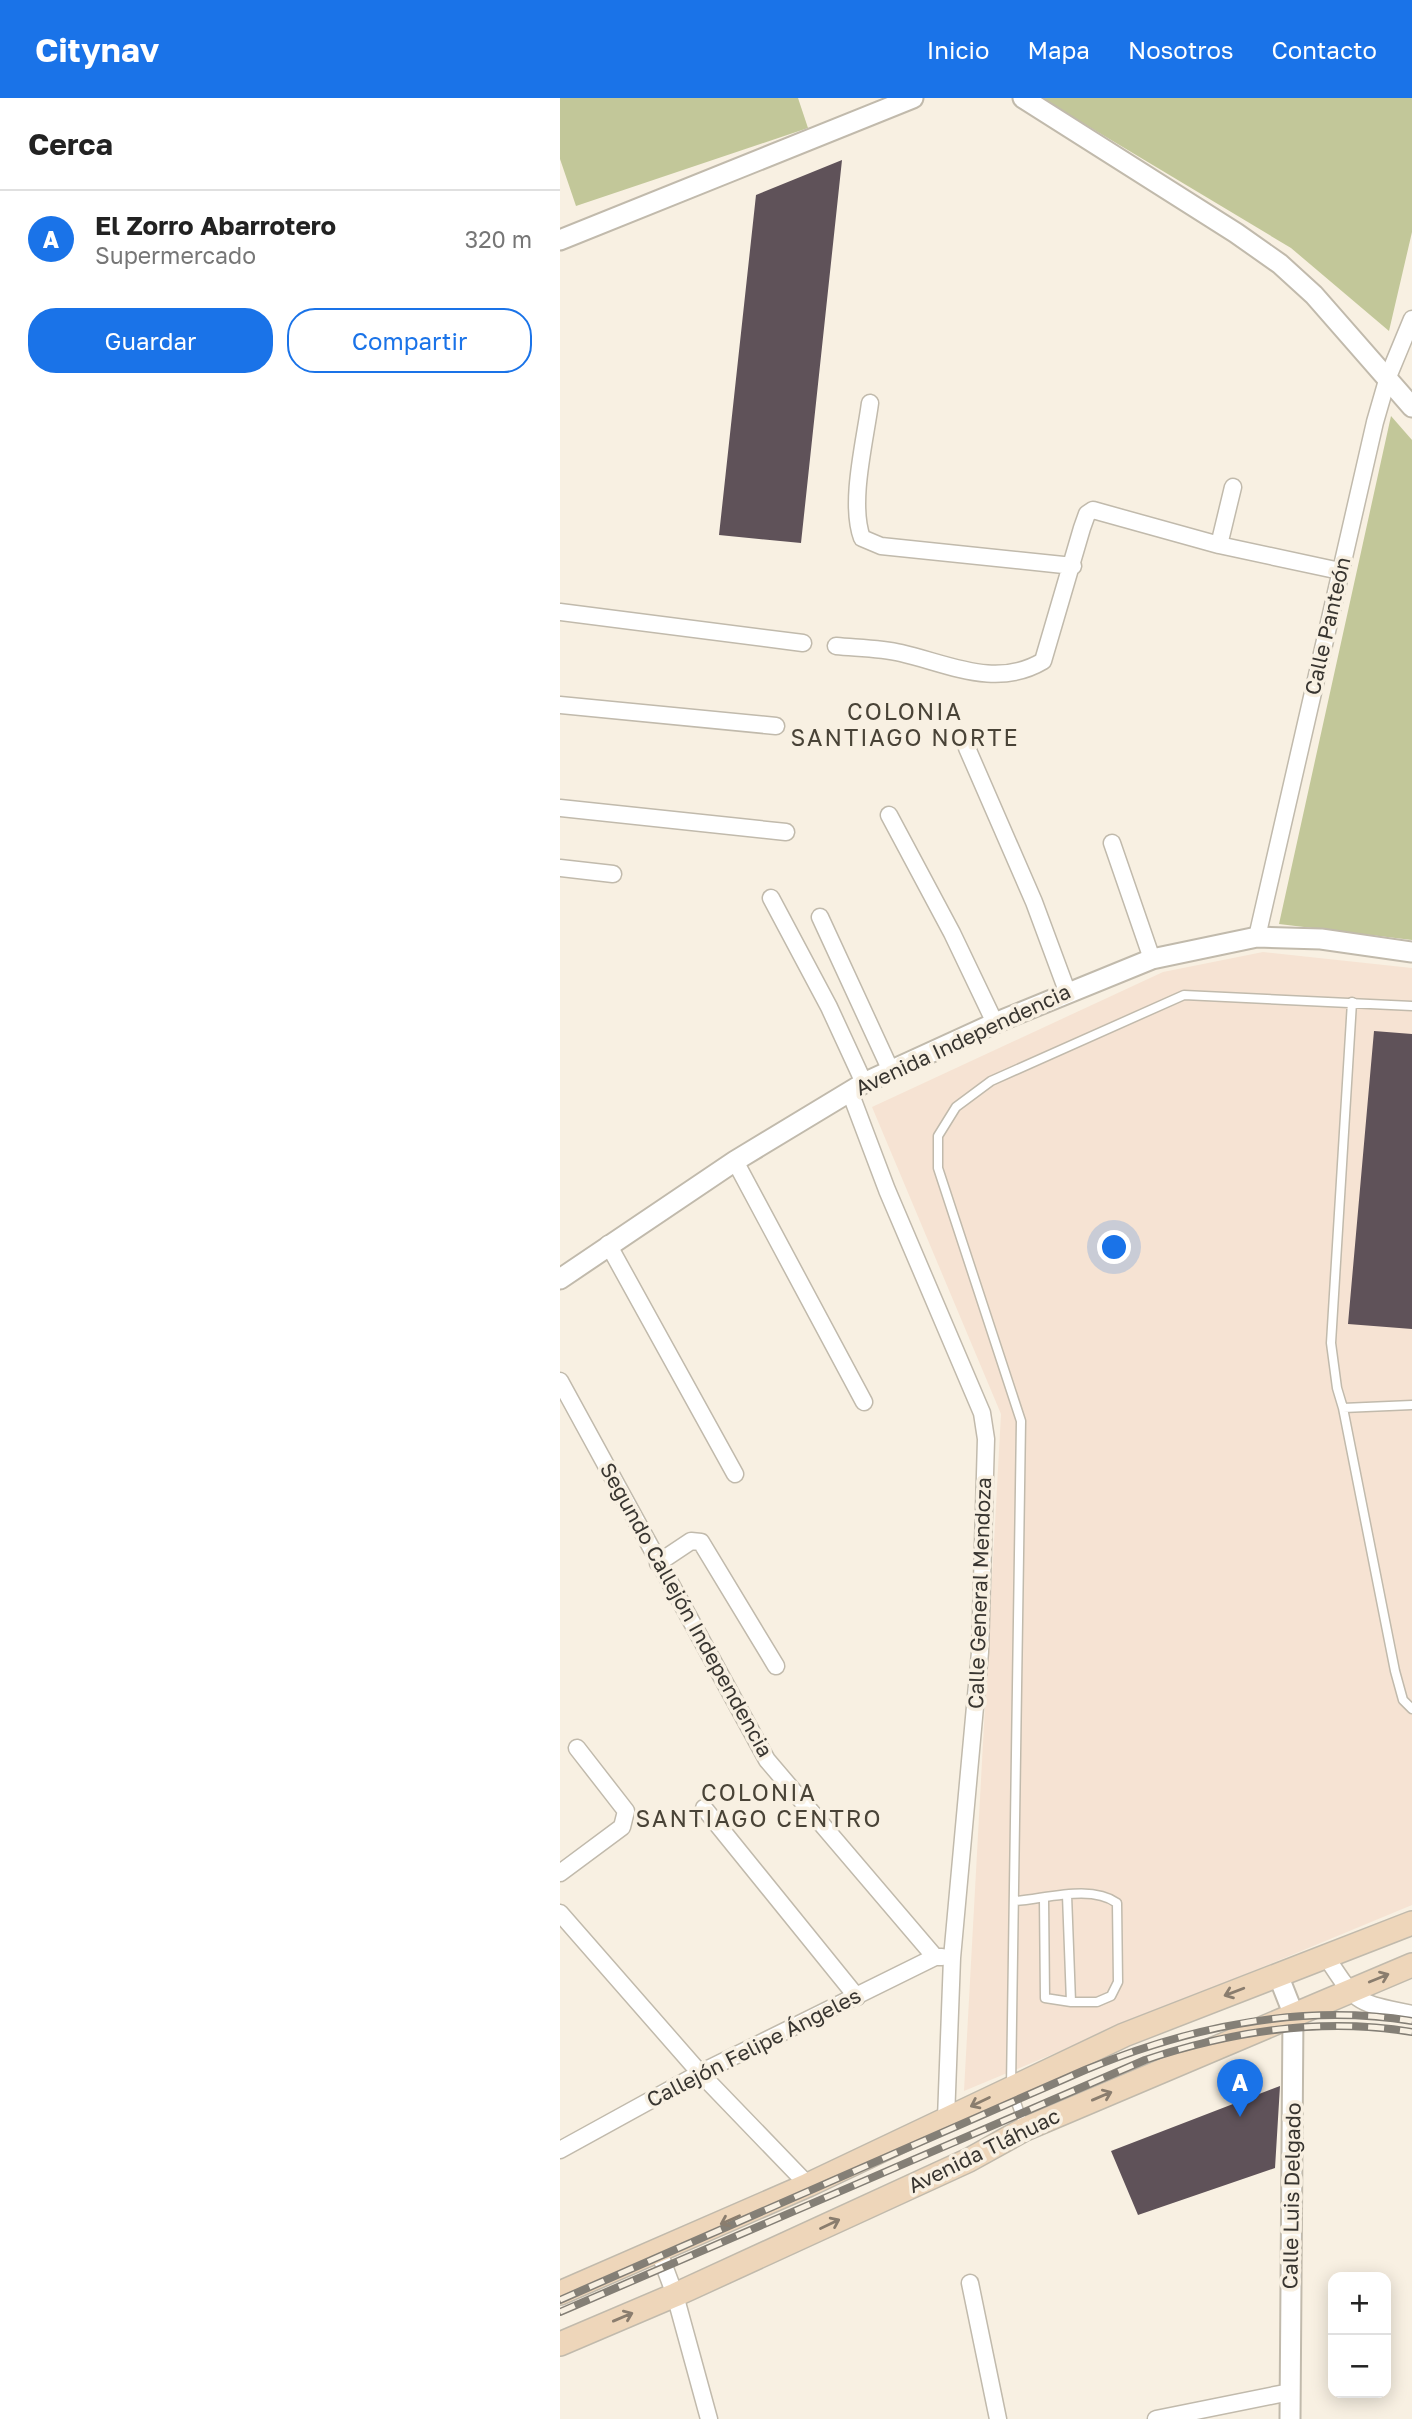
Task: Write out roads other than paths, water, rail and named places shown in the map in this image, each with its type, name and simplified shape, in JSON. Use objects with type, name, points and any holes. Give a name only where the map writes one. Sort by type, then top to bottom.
[{"type":"main road","points":[[560,2293],[808,2185],[1124,2035],[1412,1923]]},
{"type":"main road","name":"Avenida Tláhuac","points":[[560,2344],[675,2295],[969,2160],[1025,2129],[1293,2013],[1412,1965]]},
{"type":"street","points":[[560,240],[913,98]]},
{"type":"street","points":[[1023,98],[1236,233],[1280,264],[1314,295],[1412,407]]},
{"type":"street","name":"Calle Panteón","points":[[1257,937],[1340,571],[1388,377],[1408,338],[1412,319]]},
{"type":"street","points":[[870,403],[857,508],[857,526],[862,538],[881,546],[1073,566]]},
{"type":"street","points":[[1219,545],[1233,487]]},
{"type":"street","points":[[836,646],[900,652],[951,669],[984,674],[1028,670],[1043,661],[1082,528],[1087,514],[1093,510],[1219,545],[1340,571]]},
{"type":"street","points":[[560,612],[803,643]]},
{"type":"street","points":[[560,705],[776,726]]},
{"type":"street","points":[[967,748],[1034,902],[1067,992]]},
{"type":"street","points":[[560,808],[786,832]]},
{"type":"street","points":[[889,815],[952,933],[995,1023]]},
{"type":"street","points":[[1112,843],[1152,959]]},
{"type":"street","points":[[560,868],[613,874]]},
{"type":"street","name":"Calle General Mendoza","points":[[771,898],[829,1007],[857,1088],[887,1190],[982,1413],[986,1439],[979,1665],[944,1957],[946,2119]]},
{"type":"street","points":[[820,917],[891,1071]]},
{"type":"street","name":"Avenida Independencia","points":[[560,1279],[608,1244],[735,1161],[857,1088],[995,1023],[1152,959],[1257,937],[1321,939],[1412,952]]},
{"type":"street","points":[[735,1161],[864,1402]]},
{"type":"street","points":[[608,1244],[734,1474]]},
{"type":"street","name":"Segundo Callejón Independencia","points":[[560,1381],[657,1563],[767,1760],[944,1957]]},
{"type":"street","points":[[657,1563],[691,1541],[701,1542],[776,1666]]},
{"type":"street","points":[[560,1873],[622,1826],[626,1811],[577,1748]]},
{"type":"street","points":[[704,1808],[857,1997]]},
{"type":"street","points":[[560,1913],[700,2073],[808,2185]]},
{"type":"street","name":"Callejón Felipe Ángeles","points":[[560,2150],[700,2073],[944,1957]]},
{"type":"street","points":[[1327,1958],[1348,1991],[1363,2004],[1412,2014]]},
{"type":"street","name":"Calle Luis Delgado","points":[[1278,1975],[1293,2013],[1290,2419]]},
{"type":"street","points":[[659,2252],[675,2295],[709,2419]]},
{"type":"street","points":[[971,2283],[998,2419]]},
{"type":"street","points":[[1156,2419],[1290,2392]]},
{"type":"lane","points":[[1025,2129],[1011,2087],[1021,1421],[938,1168],[938,1136],[956,1107],[991,1081],[1184,995],[1412,1006]]},
{"type":"lane","points":[[1352,1002],[1331,1343],[1337,1388],[1395,1671],[1403,1700],[1412,1709]]},
{"type":"lane","points":[[1343,1408],[1412,1405]]},
{"type":"lane","points":[[1014,1901],[1067,1895],[1108,1896],[1117,1903],[1118,1982],[1111,1996],[1097,2002],[1045,1998],[1044,1899]]},
{"type":"lane","points":[[1067,1895],[1071,2002]]},
{"type":"railway","points":[[560,2300],[1124,2055],[1204,2031],[1286,2017],[1370,2016],[1412,2021]]},
{"type":"railway","points":[[560,2312],[1145,2060],[1211,2041],[1277,2030],[1344,2026],[1412,2032]]},
{"type":"place","name":"El Zorro Abarrotero","points":[[1240,2117]]},
{"type":"district","name":"COLONIA SANTIAGO NORTE","points":[[905,725]]},
{"type":"district","name":"COLONIA SANTIAGO CENTRO","points":[[759,1806]]}]
